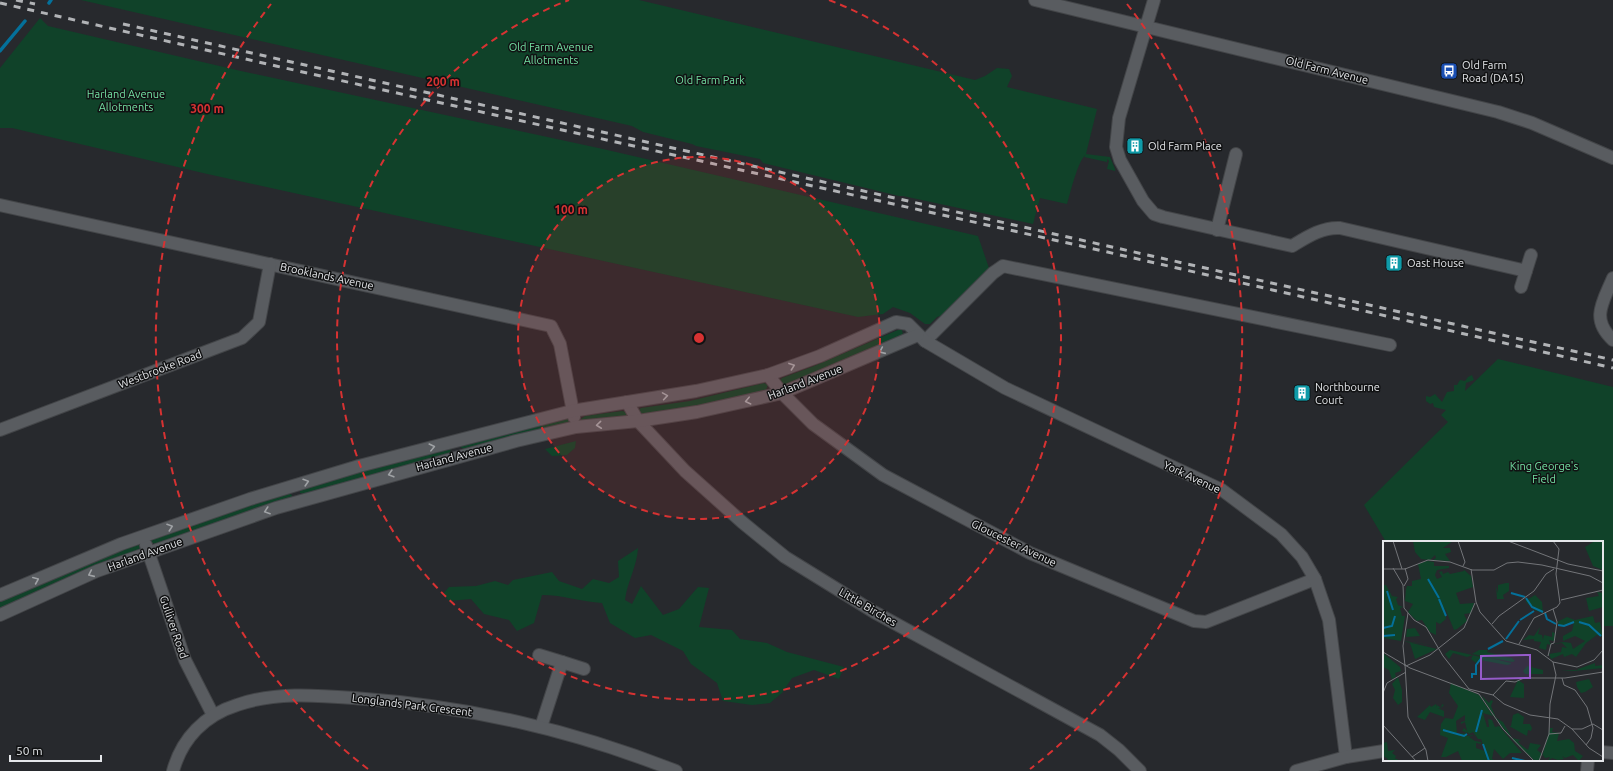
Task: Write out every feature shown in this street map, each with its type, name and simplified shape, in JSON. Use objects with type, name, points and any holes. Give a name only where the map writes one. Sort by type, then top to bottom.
[{"type":"street","name":"Old Farm Avenue","points":[[1035,0],[1498,112],[1532,123],[1613,158]]},
{"type":"street","points":[[1154,0],[1120,118],[1116,142],[1118,152],[1140,195],[1154,214],[1217,230],[1292,246],[1315,233],[1332,227],[1340,228],[1526,271]]},
{"type":"street","points":[[1217,230],[1236,154]]},
{"type":"street","name":"Brooklands Avenue","points":[[0,205],[551,326],[560,344],[576,427]]},
{"type":"street","points":[[1521,287],[1531,255]]},
{"type":"street","name":"Westbrooke Road","points":[[0,430],[242,338],[259,322],[270,264]]},
{"type":"street","points":[[922,338],[993,273],[1003,266],[1390,345]]},
{"type":"street","points":[[1613,278],[1599,312],[1600,324],[1605,333],[1613,340]]},
{"type":"street","name":"York Avenue","points":[[889,325],[896,322],[908,324],[922,338],[1005,388],[1222,490],[1282,534],[1302,557],[1315,579],[1329,620],[1346,757]]},
{"type":"street","name":"Harland Avenue","points":[[0,595],[100,552],[250,499],[359,466],[572,411],[696,391],[768,375],[820,356],[889,325]]},
{"type":"street","name":"Harland Avenue","points":[[0,615],[97,571],[276,508],[516,440],[576,427],[638,421],[718,408],[782,393],[922,338]]},
{"type":"street","name":"Gloucester Avenue","points":[[768,375],[782,393],[813,424],[883,475],[1030,553],[1194,621],[1206,622],[1315,579]]},
{"type":"street","name":"Little Birches","points":[[627,402],[638,421],[685,472],[785,557],[874,612],[1100,735],[1119,750],[1140,771]]},
{"type":"street","name":"Gulliver Road","points":[[143,536],[185,660],[213,715]]},
{"type":"street","points":[[540,654],[584,669]]},
{"type":"street","points":[[541,727],[562,662]]},
{"type":"street","name":"Longlands Park Crescent","points":[[173,771],[184,743],[197,728],[213,715],[237,704],[261,698],[311,696],[372,699],[446,707],[541,727],[619,750],[676,771]]},
{"type":"street","points":[[1296,771],[1346,757],[1383,751]]},
{"type":"street","points":[[1587,771],[1588,761]]},
{"type":"green space","points":[[81,0],[639,0],[975,80],[985,76],[997,68],[1009,69],[1012,76],[1007,87],[1097,109],[1086,154],[1077,170],[1067,204],[1040,198],[1033,224],[899,196],[763,163],[760,159],[696,146],[643,132],[632,126]]},
{"type":"green space","name":"Harland Avenue Allotments","points":[[40,18],[48,26],[241,71],[603,149],[978,236],[989,268],[943,315],[937,317],[930,324],[925,324],[910,313],[893,307],[883,314],[858,317],[203,173],[12,128],[0,128],[0,68]]},
{"type":"green space","points":[[1086,154],[1110,157],[1115,171],[1107,169],[1109,161],[1107,159],[1107,162],[1084,157]]},
{"type":"green space","points":[[898,330],[902,330],[903,335],[784,386],[782,386],[779,382],[782,378]]},
{"type":"green space","name":"King George's Field","points":[[1498,359],[1613,387],[1613,626],[1603,626],[1603,541],[1385,541],[1364,505],[1448,422],[1441,415],[1446,410],[1434,407],[1433,403],[1430,404],[1426,401],[1426,396],[1430,397],[1435,394],[1442,402],[1447,392],[1454,391],[1454,385],[1457,385],[1460,380],[1465,381],[1472,375],[1474,380],[1466,383],[1465,391]]},
{"type":"green space","points":[[764,383],[768,385],[766,390],[705,406],[640,415],[638,411],[641,408],[690,401]]},
{"type":"green space","points":[[622,411],[626,412],[626,417],[582,421],[581,419],[585,416]]},
{"type":"green space","points":[[567,417],[570,420],[567,424],[464,449],[460,447],[460,444]]},
{"type":"green space","points":[[576,441],[575,448],[567,455],[552,456],[545,449]]},
{"type":"green space","points":[[451,447],[450,453],[305,494],[300,493],[300,489],[302,487]]},
{"type":"green space","points":[[287,492],[292,495],[291,499],[157,544],[152,543],[151,540]]},
{"type":"green space","points":[[137,543],[140,547],[139,550],[105,563],[0,610],[0,602],[78,566]]},
{"type":"green space","points":[[638,548],[636,562],[625,600],[632,604],[641,586],[663,615],[679,609],[698,587],[709,588],[699,627],[732,630],[740,639],[767,643],[787,652],[844,667],[839,679],[814,670],[792,678],[782,693],[770,703],[752,705],[723,701],[717,683],[691,664],[683,651],[651,635],[635,638],[610,623],[602,603],[542,595],[534,623],[517,631],[509,620],[484,614],[471,599],[449,601],[443,594],[449,587],[476,586],[495,581],[508,585],[513,580],[552,572],[559,581],[582,589],[593,579],[609,583],[619,577],[618,561]]},
{"type":"waterway","points":[[0,51],[25,21]]},
{"type":"railway","points":[[16,0],[35,4]]},
{"type":"railway","points":[[0,3],[1081,246],[1613,368]]},
{"type":"railway","points":[[123,24],[1613,360]]},
{"type":"place","name":"Old Farm Road (DA15)","points":[[1449,71]]},
{"type":"place","name":"Old Farm Place","points":[[1135,146]]},
{"type":"place","name":"Oast House","points":[[1394,263]]},
{"type":"place","name":"Northbourne Court","points":[[1302,393]]},
{"type":"park label","name":"Old Farm Avenue Allotments","points":[[551,53]]},
{"type":"park label","name":"Old Farm Park","points":[[710,80]]}]
